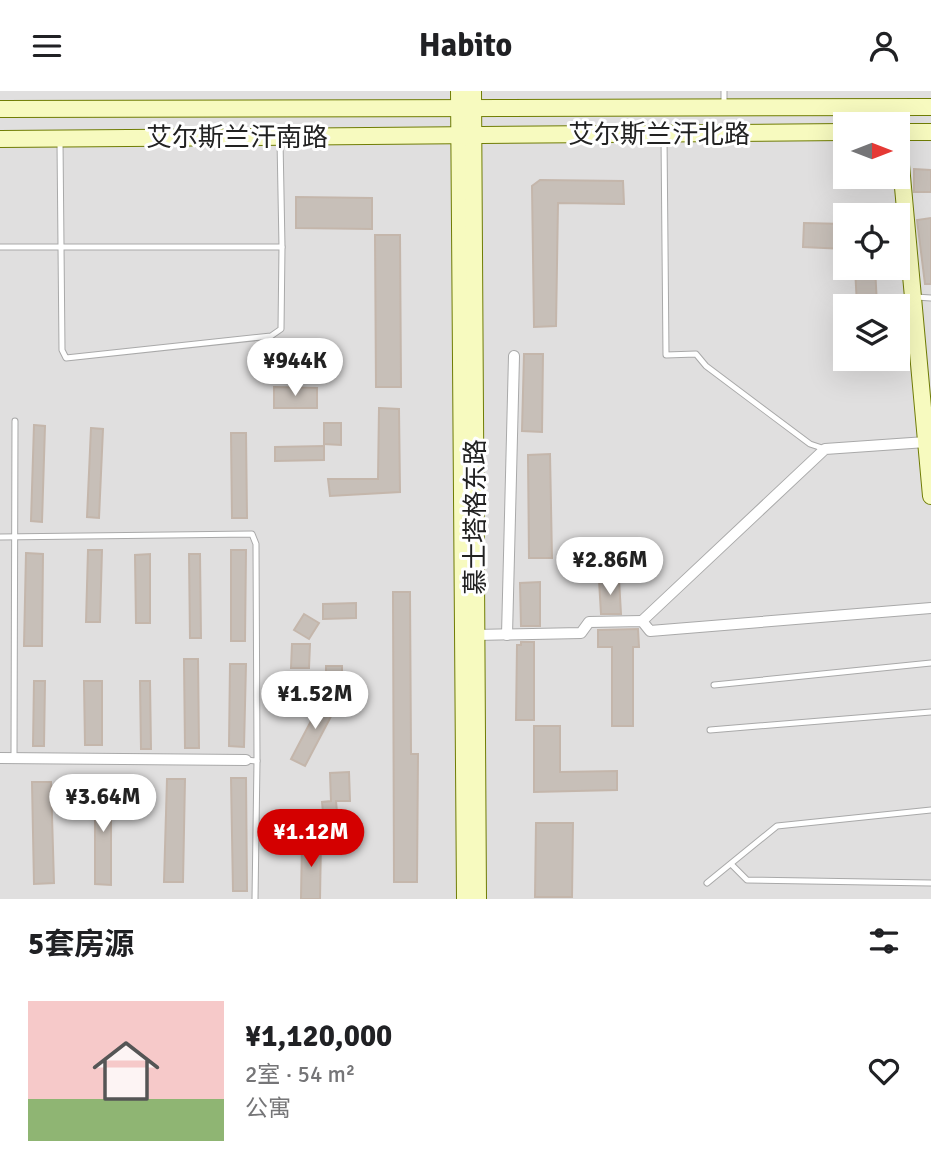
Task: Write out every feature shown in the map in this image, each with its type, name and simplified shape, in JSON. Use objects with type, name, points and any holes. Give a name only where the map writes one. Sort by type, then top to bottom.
[{"type":"main road","points":[[459,91],[466,108],[466,136]]},
{"type":"main road","points":[[466,108],[473,91]]},
{"type":"main road","name":"艾尔斯兰汗北路","points":[[466,108],[724,99],[931,107]]},
{"type":"main road","name":"艾尔斯兰汗南路","points":[[0,109],[466,108]]},
{"type":"main road","name":"艾尔斯兰汗北路","points":[[466,136],[833,132]]},
{"type":"main road","points":[[910,132],[931,132]]},
{"type":"main road","name":"艾尔斯兰汗南路","points":[[0,139],[466,136]]},
{"type":"main road","name":"慕士塔格东路","points":[[466,136],[476,635],[478,899]]},
{"type":"main road","name":"慕士塔格东路","points":[[465,899],[466,136]]},
{"type":"main road","points":[[903,189],[931,496]]},
{"type":"street","points":[[507,635],[514,356]]},
{"type":"street","points":[[476,635],[582,633],[589,622],[642,621],[825,449],[926,442]]},
{"type":"street","points":[[642,621],[650,631],[931,608]]},
{"type":"street","points":[[0,758],[252,760]]},
{"type":"lane","points":[[664,134],[666,355],[696,354],[706,366],[810,444],[825,449]]},
{"type":"lane","points":[[60,139],[62,350],[66,358],[271,336],[281,329],[280,137]]},
{"type":"lane","points":[[0,247],[282,247]]},
{"type":"lane","points":[[913,297],[931,298]]},
{"type":"lane","points":[[14,758],[15,421]]},
{"type":"lane","points":[[0,537],[251,534],[256,544],[252,760],[255,899]]},
{"type":"lane","points":[[714,685],[931,663]]},
{"type":"lane","points":[[710,730],[931,712]]},
{"type":"lane","points":[[708,883],[776,826],[931,810]]},
{"type":"lane","points":[[731,864],[747,880],[931,883]]},
{"type":"shaded area","points":[[0,91],[931,91],[931,899],[0,899]]},
{"type":"building","points":[[914,169],[931,170],[931,192],[914,192]]},
{"type":"building","points":[[540,180],[623,181],[624,204],[558,203],[556,326],[534,327],[532,186]]},
{"type":"building","points":[[296,197],[372,198],[372,229],[296,228]]},
{"type":"building","points":[[931,218],[931,284],[925,284],[917,220]]},
{"type":"building","points":[[804,223],[833,224],[833,248],[803,247]]},
{"type":"building","points":[[375,235],[400,235],[401,387],[376,387]]},
{"type":"building","points":[[856,280],[876,280],[876,294],[856,294]]},
{"type":"building","points":[[524,354],[543,354],[542,432],[522,431]]},
{"type":"building","points":[[274,387],[317,388],[317,408],[274,408]]},
{"type":"building","points":[[379,408],[399,409],[400,492],[330,496],[328,479],[378,479]]},
{"type":"building","points":[[324,423],[341,423],[341,445],[324,444]]},
{"type":"building","points":[[34,425],[45,426],[42,522],[31,521]]},
{"type":"building","points":[[91,428],[103,429],[99,518],[87,517]]},
{"type":"building","points":[[231,433],[246,433],[247,518],[232,518]]},
{"type":"building","points":[[324,446],[324,460],[275,461],[275,447]]},
{"type":"building","points":[[550,454],[552,558],[529,558],[528,455]]},
{"type":"building","points":[[88,550],[102,550],[100,622],[86,622]]},
{"type":"building","points":[[231,550],[246,550],[245,641],[231,641]]},
{"type":"building","points":[[26,553],[43,554],[42,646],[24,646]]},
{"type":"building","points":[[150,554],[150,623],[136,623],[135,555]]},
{"type":"building","points":[[189,554],[200,554],[201,638],[190,638]]},
{"type":"building","points":[[619,579],[621,614],[601,614],[599,580]]},
{"type":"building","points":[[540,582],[540,626],[521,626],[520,583]]},
{"type":"building","points":[[393,592],[410,592],[411,754],[418,754],[417,882],[394,882]]},
{"type":"building","points":[[356,603],[356,618],[323,619],[323,604]]},
{"type":"building","points":[[304,614],[319,623],[309,639],[294,630]]},
{"type":"building","points":[[638,629],[639,647],[633,647],[633,726],[612,726],[612,647],[598,647],[598,630]]},
{"type":"building","points":[[521,642],[534,642],[534,720],[516,720],[517,645],[521,645]]},
{"type":"building","points":[[292,644],[310,644],[309,668],[291,668]]},
{"type":"building","points":[[184,659],[198,659],[199,748],[185,748]]},
{"type":"building","points":[[230,664],[246,664],[244,747],[229,746]]},
{"type":"building","points":[[326,666],[342,666],[342,691],[326,691]]},
{"type":"building","points":[[34,681],[45,681],[44,746],[33,746]]},
{"type":"building","points":[[84,681],[102,681],[102,745],[85,745]]},
{"type":"building","points":[[140,681],[150,681],[151,749],[141,749]]},
{"type":"building","points":[[324,696],[338,703],[305,766],[291,759]]},
{"type":"building","points":[[534,726],[560,726],[560,772],[617,771],[617,790],[534,792]]},
{"type":"building","points":[[349,772],[350,801],[336,801],[339,834],[325,835],[322,802],[331,801],[330,773]]},
{"type":"building","points":[[231,778],[246,778],[247,891],[233,891]]},
{"type":"building","points":[[167,779],[185,779],[183,882],[164,882]]},
{"type":"building","points":[[32,782],[51,782],[54,883],[34,884]]},
{"type":"building","points":[[95,784],[111,784],[111,885],[95,884]]},
{"type":"building","points":[[536,823],[573,823],[572,897],[535,897]]},
{"type":"building","points":[[302,840],[321,840],[320,899],[301,899]]}]
